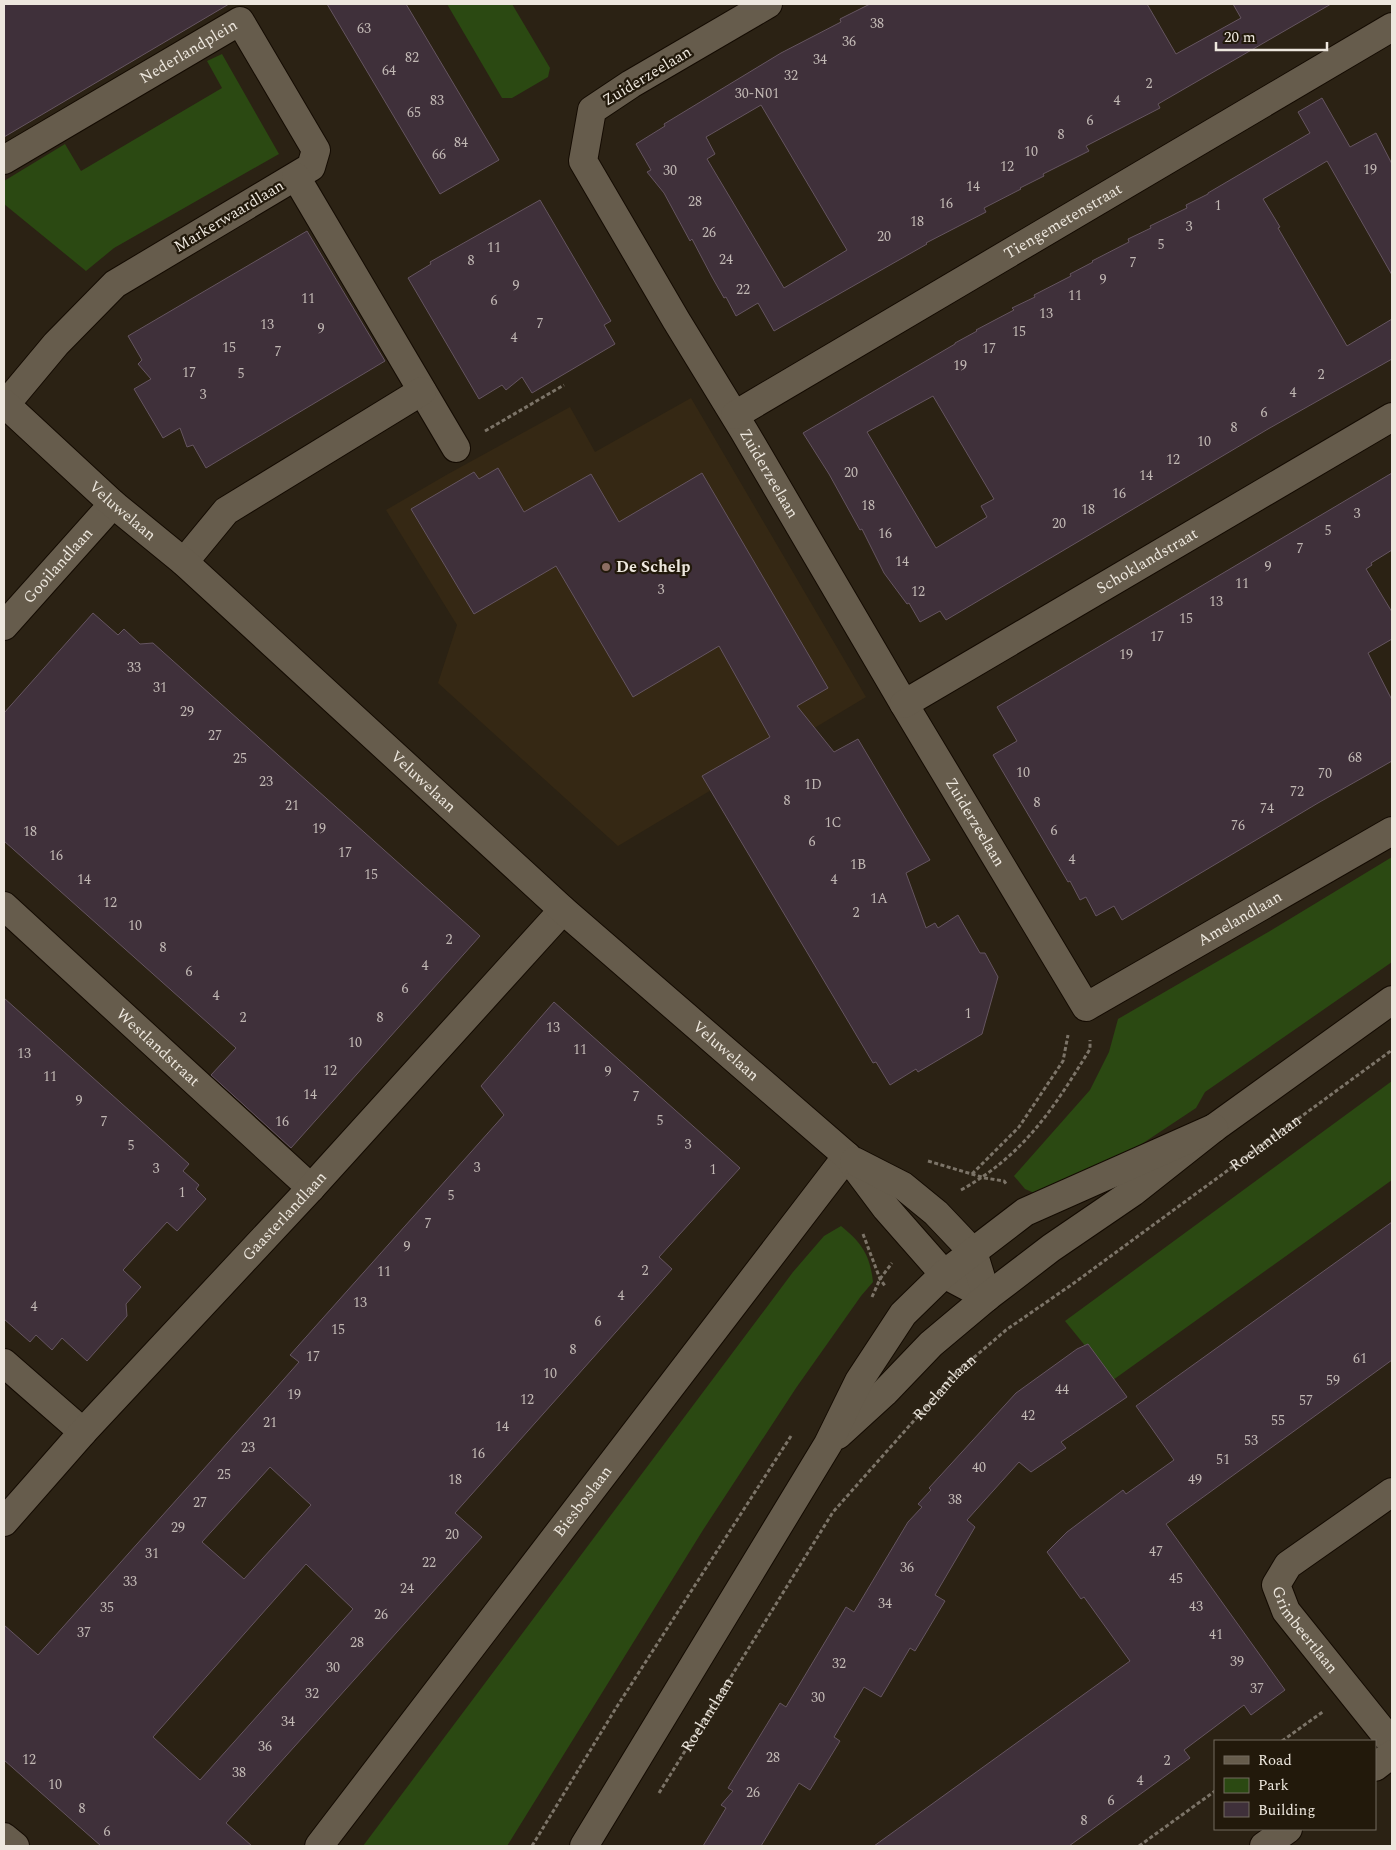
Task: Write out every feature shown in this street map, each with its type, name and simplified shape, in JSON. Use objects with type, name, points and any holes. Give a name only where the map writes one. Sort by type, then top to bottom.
[{"type":"street","name":"Zuiderzeelaan","points":[[768,4],[631,84],[592,110],[583,161],[676,320],[735,415],[904,704],[1081,998]]},
{"type":"street","name":"Nederlandplein","points":[[4,160],[240,21],[316,150],[312,167],[296,177]]},
{"type":"street","name":"Tiengemetenstraat","points":[[735,415],[1392,27]]},
{"type":"street","name":"Markerwaardlaan","points":[[5,404],[56,344],[115,284],[296,177],[456,448]]},
{"type":"street","points":[[184,562],[226,510],[422,391]]},
{"type":"street","name":"Veluwelaan","points":[[5,404],[113,504],[184,562],[563,910],[846,1156],[886,1208],[944,1274],[987,1297]]},
{"type":"street","name":"Schoklandstraat","points":[[904,704],[1392,417]]},
{"type":"street","name":"Gooilandlaan","points":[[4,626],[113,504]]},
{"type":"street","name":"Amelandlaan","points":[[1081,998],[1392,831]]},
{"type":"street","name":"Westlandstraat","points":[[4,906],[311,1188]]},
{"type":"street","name":"Gaasterlandlaan","points":[[4,1522],[83,1432],[311,1188],[563,910]]},
{"type":"street","points":[[828,1444],[884,1392],[931,1344],[987,1297],[1051,1248],[1134,1192],[1214,1128],[1392,1000]]},
{"type":"street","points":[[584,1846],[828,1444],[859,1380],[903,1314],[944,1274],[1025,1212],[1214,1128]]},
{"type":"street","name":"Veluwelaan","points":[[846,1156],[903,1186],[936,1213],[973,1252],[987,1297]]},
{"type":"street","name":"Biesboslaan","points":[[319,1846],[846,1156]]},
{"type":"street","points":[[4,1362],[83,1432]]},
{"type":"street","name":"Grimbeertlaan","points":[[1392,1492],[1288,1565],[1276,1585],[1286,1611],[1392,1743]]},
{"type":"street","points":[[1376,1766],[1392,1754]]},
{"type":"street","points":[[1264,1846],[1287,1830]]},
{"type":"street","points":[[4,1837],[15,1846]]},
{"type":"path","points":[[456,448],[564,385]]},
{"type":"path","points":[[972,1174],[1019,1127],[1064,1061],[1081,998]]},
{"type":"path","name":"Roelantlaan","points":[[656,1796],[833,1512],[957,1372],[1006,1330],[1074,1283],[1392,1050]]},
{"type":"path","points":[[919,1159],[1004,1181],[1025,1212]]},
{"type":"path","points":[[861,1229],[880,1279],[903,1314]]},
{"type":"path","points":[[1051,1248],[1074,1283]]},
{"type":"path","points":[[931,1344],[957,1372]]},
{"type":"path","points":[[1283,1740],[1350,1691]]},
{"type":"path","points":[[1139,1846],[1214,1793]]},
{"type":"shaded area","name":"De Schelp","points":[[691,398],[866,697],[618,846],[438,683],[457,625],[386,510],[570,407],[595,452]]},
{"type":"green space","points":[[447,4],[512,4],[550,68],[548,77],[512,98],[502,98]]},
{"type":"green space","points":[[222,54],[279,154],[114,248],[86,271],[4,204],[4,181],[65,144],[81,171],[222,88],[207,61]]},
{"type":"green space","points":[[1392,857],[1392,962],[1205,1092],[1196,1108],[1089,1179],[1039,1195],[1025,1189],[1014,1176],[1090,1090],[1109,1052],[1118,1019],[1270,931]]},
{"type":"green space","points":[[1392,1081],[1392,1180],[1113,1380],[1065,1321]]},
{"type":"green space","points":[[841,1226],[864,1250],[870,1264],[873,1282],[796,1388],[703,1530],[507,1846],[363,1846],[793,1272],[824,1236]]},
{"type":"building","points":[[4,4],[229,4],[4,137]]},
{"type":"building","points":[[327,4],[406,4],[499,160],[440,194]]},
{"type":"building","points":[[870,4],[1147,4],[1176,54],[1241,18],[1233,4],[1331,4],[1158,104],[1160,108],[1086,146],[1089,151],[1043,174],[1044,176],[984,208],[986,212],[926,243],[774,331],[758,303],[736,316],[692,239],[690,241],[664,193],[647,172],[651,170],[636,144],[665,126],[664,124],[781,53],[841,22],[840,19]],"holes":[[[761,105],[847,250],[784,288],[707,159],[715,154],[706,137]]]},
{"type":"building","points":[[1322,98],[1350,147],[1376,133],[1392,164],[1392,275],[1327,161],[1263,199],[1347,346],[1392,319],[1392,359],[1268,429],[946,620],[940,611],[920,622],[909,603],[907,604],[884,573],[862,529],[860,530],[829,474],[803,433],[976,330],[1014,310],[1012,308],[1071,276],[1070,274],[1092,261],[1129,242],[1128,239],[1151,228],[1150,226],[1187,208],[1186,205],[1208,194],[1310,133],[1298,112]],"holes":[[[933,396],[994,499],[981,506],[987,517],[936,548],[867,432]]]},
{"type":"building","points":[[540,200],[611,321],[604,325],[615,344],[532,393],[522,377],[506,390],[502,385],[479,399],[408,278],[431,264],[430,262]]},
{"type":"building","points":[[307,231],[385,361],[206,468],[193,445],[187,447],[180,428],[163,438],[134,389],[151,379],[138,364],[142,360],[128,336]]},
{"type":"building","points":[[498,468],[524,512],[591,474],[619,522],[702,473],[828,688],[797,706],[834,752],[858,739],[930,860],[906,873],[926,928],[935,923],[938,928],[958,915],[980,953],[985,953],[998,977],[982,1034],[918,1072],[916,1069],[890,1085],[876,1062],[873,1063],[702,776],[770,737],[719,646],[633,697],[556,566],[474,614],[411,509],[474,472],[479,479]]},
{"type":"building","points":[[1392,473],[1392,550],[1371,563],[1372,565],[1366,569],[1392,612],[1392,639],[1368,653],[1392,700],[1392,761],[1122,920],[1114,906],[1096,916],[1086,897],[1080,900],[1070,881],[1068,882],[993,755],[1017,741],[997,707]]},
{"type":"building","points":[[93,613],[118,635],[124,629],[140,644],[153,643],[480,936],[291,1148],[211,1075],[236,1048],[4,841],[4,713]]},
{"type":"building","points":[[4,998],[189,1164],[183,1171],[199,1185],[196,1189],[206,1199],[177,1231],[167,1222],[123,1270],[141,1287],[126,1304],[127,1316],[87,1361],[62,1338],[52,1350],[36,1335],[30,1342],[4,1319]]},
{"type":"building","points":[[554,1002],[740,1168],[659,1257],[672,1269],[455,1513],[482,1537],[226,1823],[252,1846],[101,1846],[4,1760],[4,1625],[38,1655],[269,1396],[299,1362],[290,1355],[504,1115],[481,1086]],"holes":[[[270,1467],[311,1505],[244,1579],[202,1542]],[[306,1564],[353,1609],[200,1780],[153,1737]]]},
{"type":"building","points":[[1392,1222],[1392,1360],[1166,1524],[1285,1690],[1251,1715],[1244,1705],[1184,1750],[1190,1758],[1069,1846],[874,1846],[1130,1661],[1084,1597],[1081,1599],[1047,1552],[1067,1532],[1123,1490],[1126,1494],[1174,1460],[1136,1406]]},
{"type":"building","points":[[1088,1344],[1127,1397],[1061,1442],[1066,1448],[1031,1472],[1019,1462],[967,1520],[975,1527],[935,1595],[945,1601],[915,1651],[910,1648],[881,1697],[864,1687],[834,1737],[840,1741],[810,1790],[799,1783],[761,1846],[703,1846],[726,1808],[721,1805],[733,1791],[728,1788],[780,1703],[786,1707],[846,1607],[854,1612],[908,1522],[922,1507],[918,1504],[931,1490],[929,1488],[1016,1393],[1077,1349]]},
{"type":"place","name":"De Schelp","points":[[606,567]]}]
